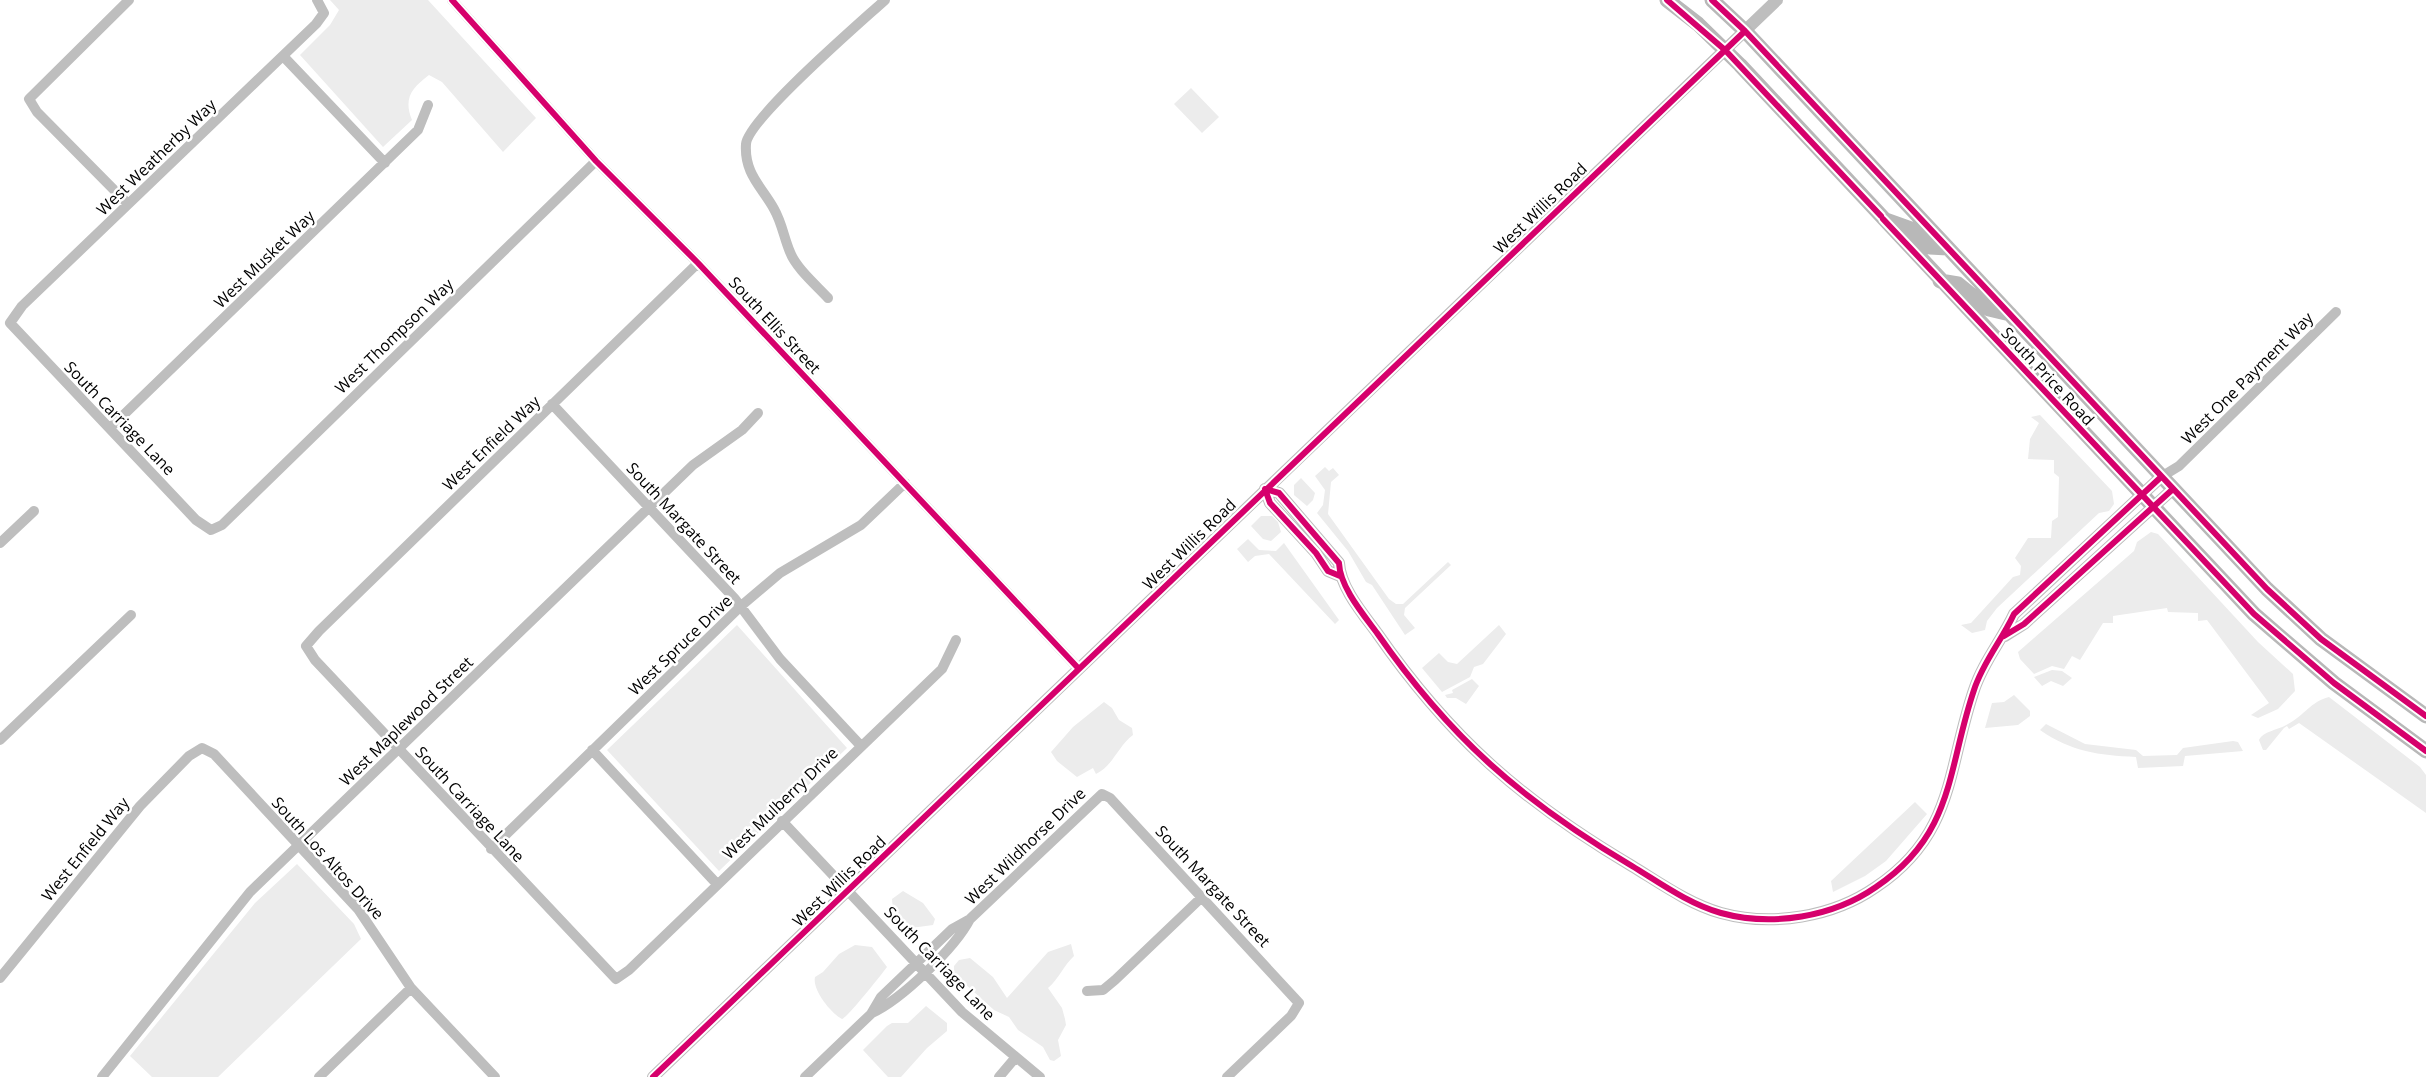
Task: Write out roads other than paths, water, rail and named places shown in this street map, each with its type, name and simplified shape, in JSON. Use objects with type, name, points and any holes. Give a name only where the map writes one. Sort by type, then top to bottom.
[{"type":"main road","name":"South Price Road","points":[[1667,0],[1725,50],[2153,508],[2273,633],[2342,689],[2426,751]]},
{"type":"main road","name":"South Price Road","points":[[1712,0],[1744,31],[2161,477],[2293,614],[2356,666],[2426,716]]},
{"type":"main road","points":[[1883,219],[1914,230],[1930,247],[1948,248]]},
{"type":"main road","points":[[1940,281],[1958,284],[1989,309],[2010,314]]},
{"type":"street","points":[[128,204],[37,112],[29,99],[129,0]]},
{"type":"street","name":"West Weatherby Way","points":[[10,323],[22,306],[316,24],[324,13],[317,0]]},
{"type":"street","name":"South Ellis Street","points":[[452,0],[596,161],[698,263],[1079,669]]},
{"type":"street","points":[[828,298],[790,254],[782,225],[773,206],[756,186],[748,163],[746,142],[764,114],[885,0]]},
{"type":"street","name":"West Willis Road","points":[[653,1077],[1777,0]]},
{"type":"street","points":[[283,56],[385,163]]},
{"type":"street","name":"West Musket Way","points":[[110,428],[418,130],[428,105]]},
{"type":"street","name":"West Thompson Way","points":[[211,530],[222,525],[596,161]]},
{"type":"street","name":"West Enfield Way","points":[[306,646],[698,263]]},
{"type":"street","name":"West One Payment Way","points":[[2161,477],[2179,466],[2336,312]]},
{"type":"street","name":"South Carriage Lane","points":[[10,323],[196,520],[211,530]]},
{"type":"street","name":"South Margate Street","points":[[552,404],[741,606],[780,658],[861,746]]},
{"type":"street","name":"West Maplewood Street","points":[[102,1077],[250,892],[649,506],[693,465],[742,430],[758,412]]},
{"type":"street","name":"West One Payment Way","points":[[2173,489],[2179,466]]},
{"type":"street","points":[[1265,489],[1270,503],[1316,553],[1328,571],[1340,576],[1371,626],[1418,690],[1446,723],[1518,791],[1567,827],[1677,893],[1706,908],[1757,919],[1789,918],[1832,908],[1873,890],[1914,855],[1932,831],[1948,794],[1974,688],[1985,663],[2004,636],[2014,614],[2161,477]]},
{"type":"street","name":"West Spruce Drive","points":[[491,849],[741,606],[780,573],[861,525],[905,483]]},
{"type":"street","points":[[2004,636],[2024,624],[2173,489]]},
{"type":"street","points":[[0,543],[34,511]]},
{"type":"street","points":[[0,740],[131,615]]},
{"type":"street","name":"West Mulberry Drive","points":[[615,979],[629,970],[942,669],[956,640]]},
{"type":"street","name":"South Carriage Lane","points":[[306,646],[315,660],[615,979]]},
{"type":"street","name":"West Enfield Way","points":[[0,978],[140,806],[189,756],[202,748]]},
{"type":"street","name":"South Los Altos Drive","points":[[202,748],[214,754],[358,909],[411,988],[495,1077]]},
{"type":"street","points":[[592,750],[717,884]]},
{"type":"street","name":"South Margate Street","points":[[1102,794],[1110,798],[1299,1003],[1291,1016],[1227,1077]]},
{"type":"street","name":"West Wildhorse Drive","points":[[806,1077],[871,1014],[888,1006],[920,967],[960,938],[970,919],[1102,794]]},
{"type":"street","name":"South Carriage Lane","points":[[782,821],[962,1011],[1040,1077]]},
{"type":"street","points":[[1087,991],[1102,990],[1115,980],[1202,897]]},
{"type":"street","points":[[319,1077],[411,988]]},
{"type":"street","points":[[1001,1075],[1016,1057]]}]
